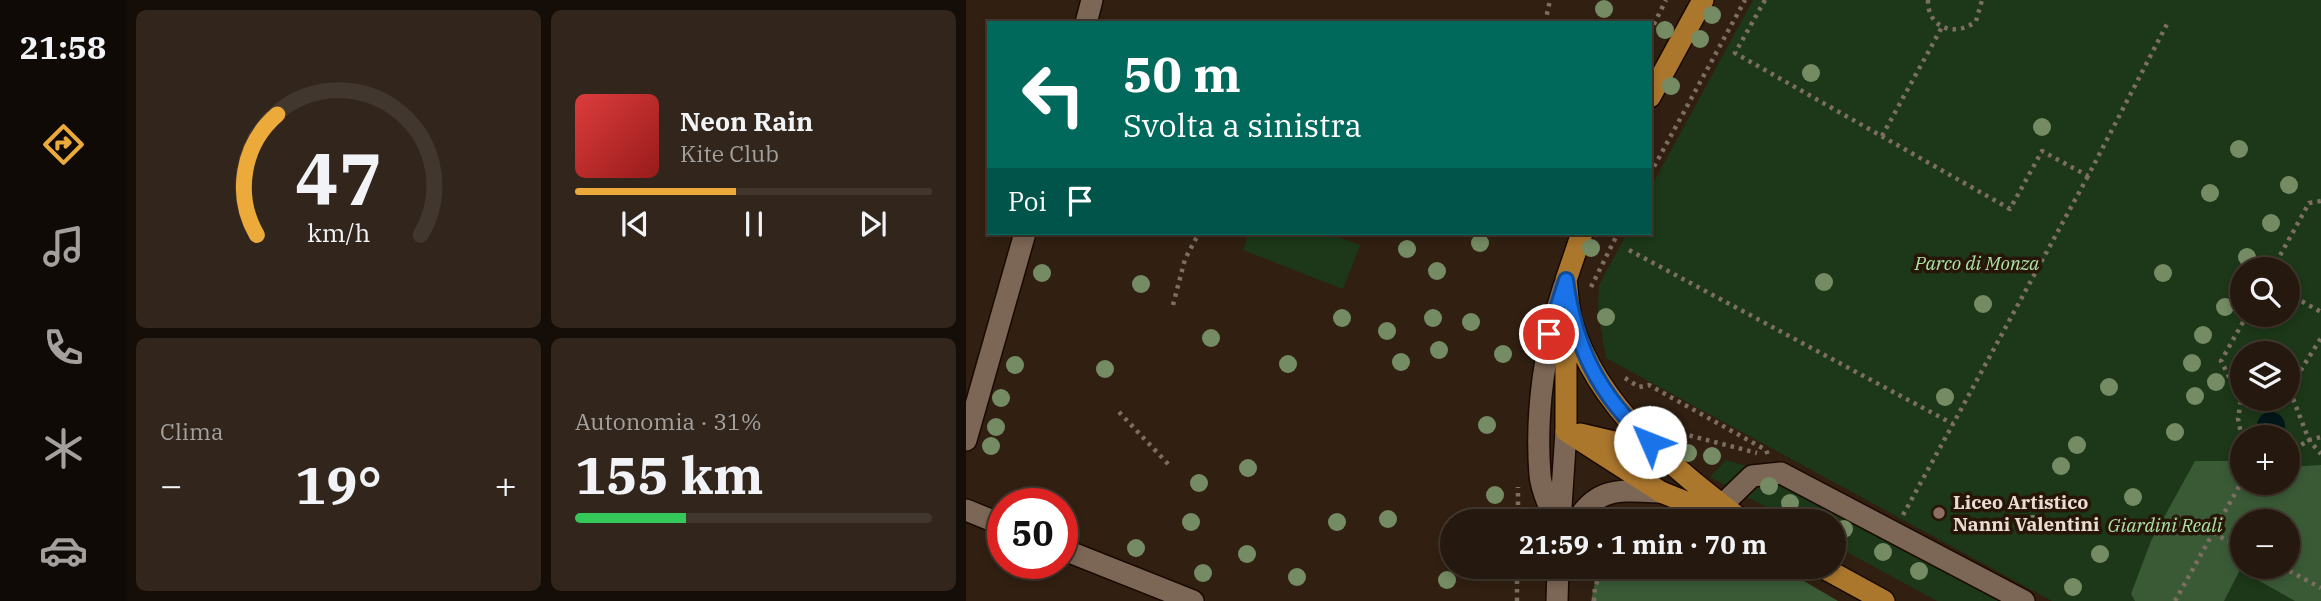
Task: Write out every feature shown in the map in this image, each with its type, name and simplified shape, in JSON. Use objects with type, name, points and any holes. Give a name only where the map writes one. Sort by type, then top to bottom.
[{"type":"main road","points":[[1652,93],[1703,0]]},
{"type":"main road","points":[[1566,431],[1566,280],[1581,235]]},
{"type":"main road","points":[[1566,280],[1571,320],[1595,376],[1619,411],[1724,509]]},
{"type":"main road","points":[[1566,431],[1663,454]]},
{"type":"main road","points":[[1566,431],[1661,492],[1715,509]]},
{"type":"main road","points":[[1844,579],[1884,601]]},
{"type":"street","points":[[1087,21],[1092,0]]},
{"type":"street","points":[[966,440],[1025,235]]},
{"type":"street","points":[[1553,509],[1540,477],[1542,392],[1549,334],[1566,280]]},
{"type":"street","points":[[1559,509],[1566,431]]},
{"type":"street","points":[[1731,509],[1752,476],[1781,473],[2024,601]]},
{"type":"street","points":[[1584,509],[1587,503],[1608,492],[1661,492]]},
{"type":"street","points":[[966,510],[987,519]]},
{"type":"street","points":[[1078,555],[1193,601]]},
{"type":"street","points":[[1557,601],[1558,579]]},
{"type":"path","points":[[1545,21],[1550,0]]},
{"type":"path","points":[[1652,28],[1666,0]]},
{"type":"path","points":[[1652,170],[1745,0]]},
{"type":"path","points":[[1765,0],[1735,53],[2010,209],[2042,151],[2088,176]]},
{"type":"path","points":[[1928,0],[1930,15],[1942,27],[1961,30],[1969,27],[1981,13],[1982,0]]},
{"type":"path","points":[[1894,532],[2088,176],[2167,24]]},
{"type":"path","points":[[1882,136],[1942,27]]},
{"type":"path","points":[[2279,257],[2309,203],[2321,201]]},
{"type":"path","points":[[1173,305],[1185,258],[1198,235]]},
{"type":"path","points":[[1590,293],[1591,283],[1617,235]]},
{"type":"path","points":[[1629,250],[1953,424]]},
{"type":"path","points":[[2300,300],[2321,312]]},
{"type":"path","points":[[2300,373],[2321,338]]},
{"type":"path","points":[[2230,344],[2221,361],[2230,379]]},
{"type":"path","points":[[1617,374],[1639,387],[1649,385],[1661,391],[1766,450],[1769,458],[1680,433]]},
{"type":"path","points":[[2297,411],[2309,440],[2321,454]]},
{"type":"path","points":[[1119,412],[1170,466]]},
{"type":"path","points":[[2300,446],[2321,437]]},
{"type":"path","points":[[2175,601],[2234,495]]},
{"type":"path","points":[[2213,533],[2230,542]]},
{"type":"path","points":[[2300,577],[2321,588]]},
{"type":"path","points":[[1517,579],[1517,601]]},
{"type":"path","points":[[1594,601],[1595,586],[1599,579]]},
{"type":"green space","name":"Parco di Monza","points":[[1753,0],[2321,0],[2321,601],[2052,601],[1606,358],[1598,311],[1599,285],[1626,235],[1652,235],[1652,185]]},
{"type":"green space","points":[[1248,235],[1332,235],[1360,245],[1343,289],[1243,250]]},
{"type":"green space","points":[[1726,460],[1788,478],[1845,509],[1770,509],[1710,477]]},
{"type":"green space","name":"Giardini Reali","points":[[2195,461],[2230,461],[2230,495],[2300,495],[2300,466],[2321,465],[2321,601],[2295,601],[2256,579],[2300,579],[2300,509],[2230,509],[2230,579],[2235,579],[2224,601],[2135,601],[2131,594],[2151,541]]},
{"type":"green space","points":[[1846,510],[2013,601],[1937,601],[1846,552]]},
{"type":"green space","points":[[1596,579],[1800,579],[1838,601],[1591,601]]},
{"type":"shaded area","points":[[2271,412],[2281,416],[2285,425],[2257,425],[2261,416]]},
{"type":"place","name":"Liceo Artistico Nanni Valentini","points":[[1939,513]]},
{"type":"route","points":[[1549,334],[1566,280],[1571,320],[1595,376],[1619,411],[1650,442]]}]
